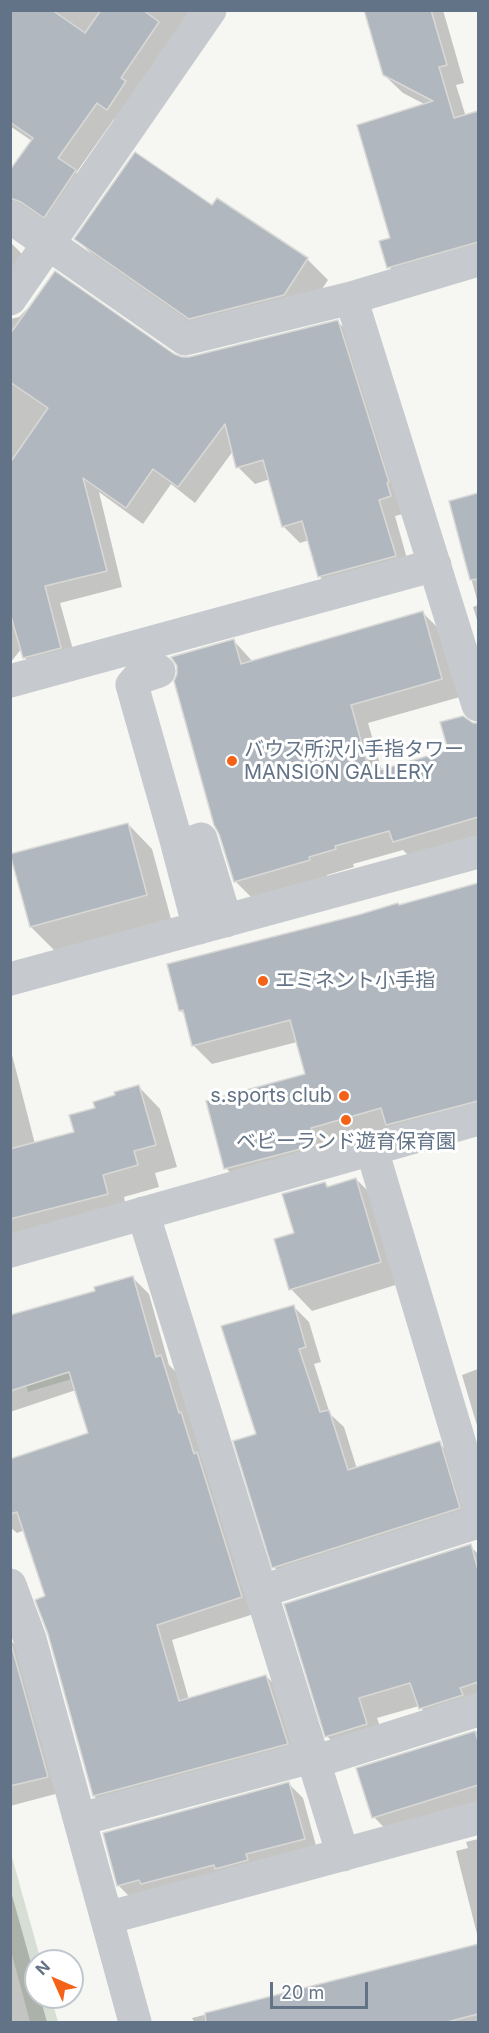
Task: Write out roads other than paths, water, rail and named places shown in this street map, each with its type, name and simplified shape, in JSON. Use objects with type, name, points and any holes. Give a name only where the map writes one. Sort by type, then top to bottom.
[{"type":"street","points":[[10,299],[210,10]]},
{"type":"street","points":[[10,217],[185,339],[351,298],[478,260]]},
{"type":"street","points":[[351,298],[478,705]]},
{"type":"street","points":[[10,681],[435,565]]},
{"type":"street","points":[[159,672],[138,678],[132,685],[189,839],[213,925]]},
{"type":"street","points":[[10,979],[478,852]]},
{"type":"street","points":[[10,1251],[478,1119]]},
{"type":"street","points":[[372,1150],[478,1504]]},
{"type":"street","points":[[143,1213],[343,1855]]},
{"type":"street","points":[[262,1591],[478,1522]]},
{"type":"street","points":[[14,1602],[30,1639],[135,2022]]},
{"type":"street","points":[[81,1819],[312,1759],[478,1710]]},
{"type":"street","points":[[107,1918],[478,1818]]},
{"type":"place","name":"バウス所沢小手指タワー MANSION GALLERY","points":[[232,761]]},
{"type":"place","name":"エミネント小手指","points":[[263,981]]},
{"type":"place","name":"s.sports club","points":[[344,1096]]},
{"type":"place","name":"ベビーランド遊育保育園","points":[[346,1120]]}]
